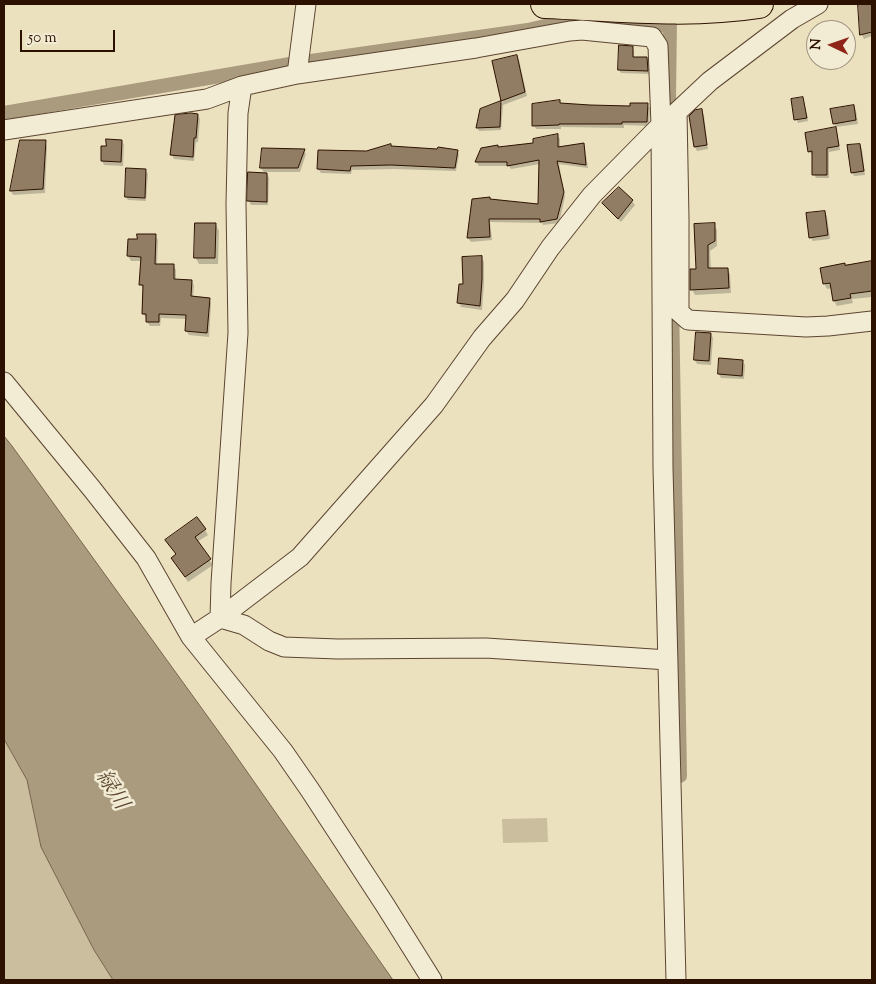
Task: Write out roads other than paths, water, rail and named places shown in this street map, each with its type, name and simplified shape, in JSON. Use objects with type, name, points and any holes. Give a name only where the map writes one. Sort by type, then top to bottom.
[{"type":"highway","points":[[545,4],[669,9],[731,8],[759,4]]},
{"type":"street","points":[[298,66],[306,4]]},
{"type":"street","points":[[191,638],[300,557],[434,405],[482,338],[515,300],[550,248],[592,195],[661,125],[710,81],[792,19],[818,4]]},
{"type":"street","points":[[4,130],[207,99],[298,66],[476,48],[582,30],[652,37],[658,46],[661,125],[663,468],[676,980]]},
{"type":"street","points":[[220,618],[238,333],[236,204],[238,113],[242,86]]},
{"type":"street","points":[[677,112],[679,312],[688,320],[806,327],[872,321]]},
{"type":"street","points":[[4,382],[146,558],[191,638],[299,774],[432,980]]},
{"type":"street","points":[[220,618],[244,625],[269,641],[284,647],[338,649],[486,648],[668,660]]},
{"type":"water","name":"緑川","points":[[4,436],[229,746],[393,980],[113,980],[94,950],[41,847],[27,780],[4,739]]},
{"type":"waterway","points":[[669,99],[670,17]]},
{"type":"waterway","points":[[4,113],[290,64],[528,30],[570,20],[670,26]]},
{"type":"waterway","points":[[672,300],[680,776]]}]
